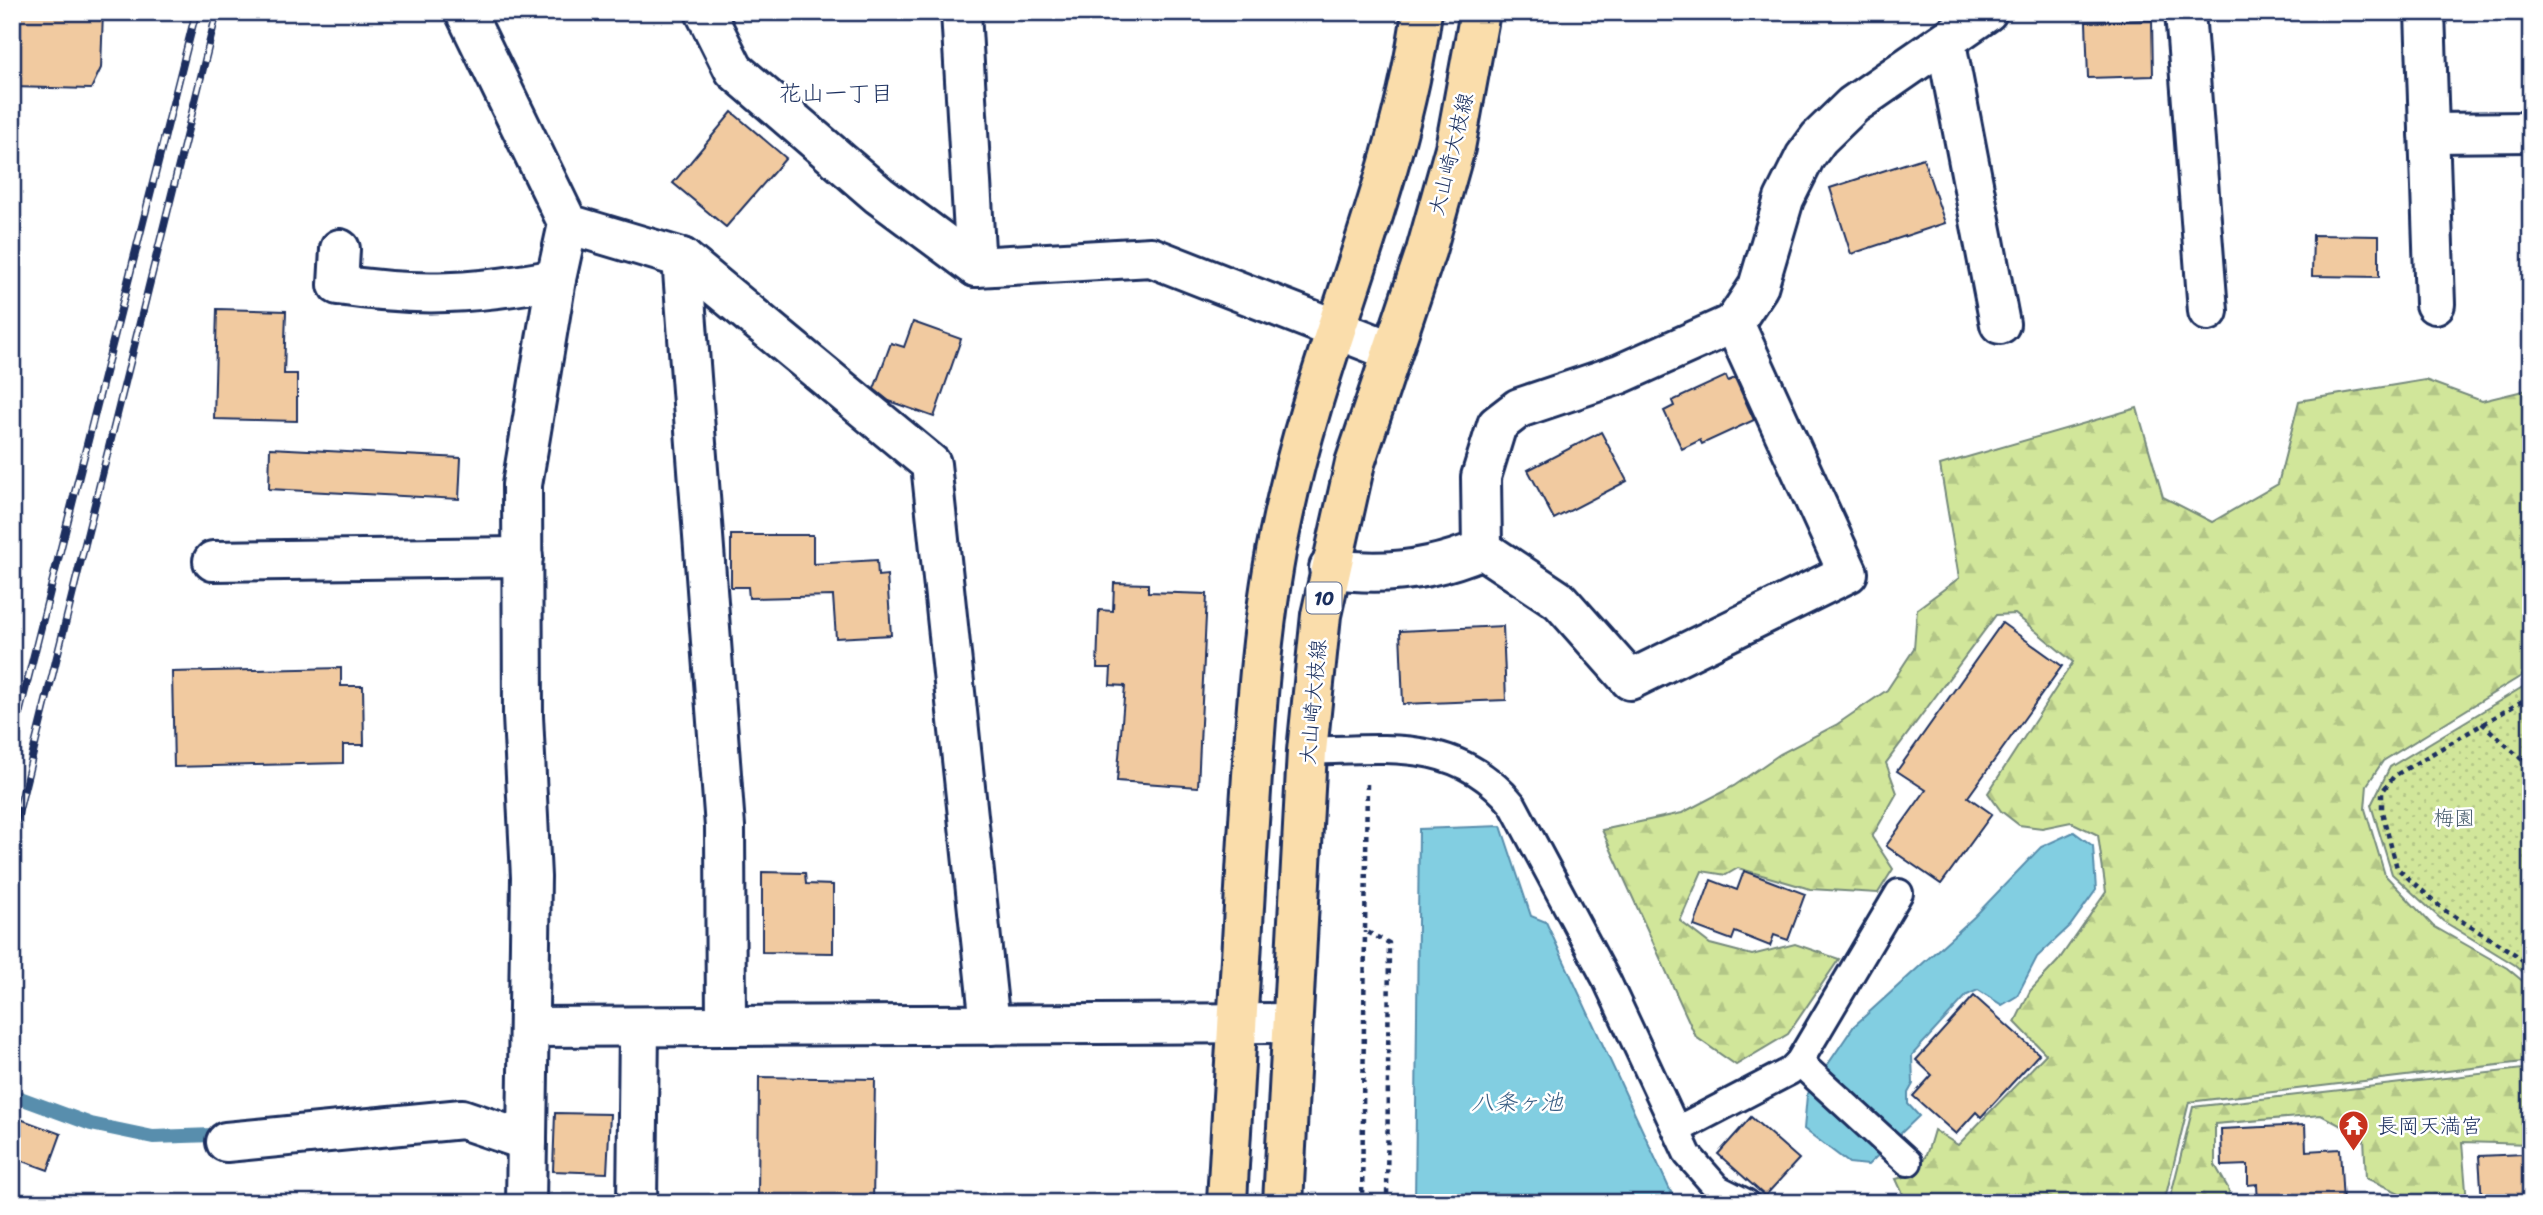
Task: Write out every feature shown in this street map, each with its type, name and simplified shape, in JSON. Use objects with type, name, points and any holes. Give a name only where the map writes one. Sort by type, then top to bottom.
[{"type":"main road","points":[[1227,1203],[1257,702],[1268,599],[1290,484],[1390,164],[1422,12]]},
{"type":"main road","name":"大山崎大枝線","points":[[1283,1203],[1307,751],[1315,660],[1329,568],[1355,463],[1426,251],[1452,159],[1480,12]]},
{"type":"street","points":[[465,12],[568,224],[556,279],[522,485],[523,716],[531,877],[526,1203]]},
{"type":"street","points":[[705,12],[734,70],[879,195],[976,267],[1151,257],[1392,351]]},
{"type":"street","points":[[961,12],[976,267]]},
{"type":"street","points":[[1482,549],[1481,477],[1497,425],[1519,408],[1620,374],[1734,323],[1758,287],[1784,199],[1812,148],[1853,105],[1987,12]]},
{"type":"street","points":[[2185,12],[2208,311]]},
{"type":"street","points":[[2425,12],[2435,304]]},
{"type":"street","points":[[1945,43],[2000,324]]},
{"type":"street","points":[[2429,133],[2531,132]]},
{"type":"street","points":[[568,224],[682,258],[931,464],[990,1025]]},
{"type":"street","points":[[340,249],[338,285],[382,292],[437,295],[490,291],[556,279]]},
{"type":"street","points":[[682,258],[725,827],[726,1026]]},
{"type":"street","points":[[1482,549],[1560,601],[1630,680],[1848,573],[1734,323]]},
{"type":"street","points":[[1329,568],[1359,573],[1407,571],[1459,559],[1482,549]]},
{"type":"street","points":[[213,561],[523,557]]},
{"type":"street","points":[[529,1027],[1292,1023]]},
{"type":"street","points":[[637,1203],[639,1027]]},
{"type":"street","points":[[226,1142],[462,1119],[527,1141]]},
{"type":"lane","points":[[1307,751],[1433,753],[1456,759],[1497,786],[1513,805],[1608,981],[1688,1154],[1718,1189],[1746,1203]]},
{"type":"lane","points":[[1808,1071],[1899,893]]},
{"type":"lane","points":[[1677,1130],[1790,1071],[1808,1071],[1899,1154]]},
{"type":"path","points":[[2531,696],[2394,776],[2382,792],[2382,811],[2397,868],[2444,910],[2518,956],[2531,968]]},
{"type":"path","points":[[2482,723],[2531,768]]},
{"type":"path","points":[[1362,1203],[1368,750]]},
{"type":"path","points":[[1365,931],[1389,943],[1387,1203]]},
{"type":"green space","points":[[2425,380],[2482,401],[2531,389],[2531,670],[2383,761],[2367,785],[2365,809],[2385,875],[2433,926],[2507,968],[2531,988],[2531,1061],[2189,1102],[2164,1203],[1907,1203],[1896,1179],[1913,1173],[1923,1162],[1934,1130],[1958,1145],[2046,1054],[2015,1022],[2030,991],[2058,961],[2106,892],[2098,835],[2071,822],[2042,828],[2019,825],[2001,811],[1988,793],[2073,662],[2015,614],[1996,615],[1886,763],[1897,793],[1872,837],[1893,869],[1878,893],[1810,889],[1738,868],[1726,875],[1702,871],[1680,921],[1710,944],[1752,955],[1795,944],[1839,959],[1788,1034],[1736,1065],[1696,1037],[1602,830],[1682,813],[1734,786],[1780,754],[1836,725],[1887,690],[1914,649],[1917,609],[1959,578],[1940,465],[2137,408],[2163,497],[2212,522],[2278,484],[2299,401]]},
{"type":"green space","name":"梅園","points":[[2531,682],[2531,979],[2515,965],[2443,921],[2392,874],[2371,805],[2390,767]]},
{"type":"green space","points":[[2531,1068],[2531,1144],[2462,1142],[2467,1203],[2409,1203],[2404,1195],[2366,1178],[2364,1138],[2321,1115],[2215,1124],[2215,1165],[2228,1188],[2232,1203],[2169,1203],[2193,1107]]},
{"type":"water","name":"八条ヶ池","points":[[1501,826],[1531,916],[1546,922],[1676,1203],[1415,1203],[1419,829]]},
{"type":"water","points":[[2074,832],[2093,846],[2096,890],[2070,926],[2037,957],[2017,996],[2002,1005],[1978,990],[1967,995],[1912,1055],[1913,1084],[1908,1093],[1908,1104],[1919,1116],[1868,1165],[1849,1163],[1804,1129],[1807,1095],[1854,1026],[1974,917],[2041,847]]},
{"type":"building","points":[[12,12],[103,12],[101,68],[91,89],[12,87]]},
{"type":"building","points":[[2152,20],[2153,76],[2088,78],[2086,22]]},
{"type":"building","points":[[732,112],[786,158],[726,227],[673,183]]},
{"type":"building","points":[[1923,158],[1945,223],[1851,254],[1830,188]]},
{"type":"building","points":[[2313,235],[2379,236],[2379,277],[2312,276]]},
{"type":"building","points":[[217,309],[286,311],[284,374],[297,374],[297,421],[214,419]]},
{"type":"building","points":[[913,322],[961,339],[934,417],[889,401],[874,389],[891,343],[904,347]]},
{"type":"building","points":[[1726,376],[1728,381],[1735,378],[1754,420],[1702,444],[1700,440],[1682,449],[1664,411],[1674,406],[1672,401]]},
{"type":"building","points":[[1601,432],[1627,481],[1554,519],[1528,470]]},
{"type":"building","points":[[270,448],[461,458],[459,499],[269,489]]},
{"type":"building","points":[[731,535],[813,535],[813,564],[877,560],[878,576],[887,575],[891,635],[836,638],[833,596],[749,598],[748,587],[731,587]]},
{"type":"building","points":[[1114,583],[1148,584],[1148,592],[1207,594],[1198,787],[1117,781],[1125,686],[1110,685],[1111,668],[1097,668],[1099,610],[1113,611]]},
{"type":"building","points":[[2002,623],[2062,666],[1968,797],[1992,814],[1941,884],[1886,846],[1926,790],[1897,771]]},
{"type":"building","points":[[1503,626],[1506,700],[1403,704],[1400,631]]},
{"type":"building","points":[[341,668],[341,686],[363,686],[364,745],[343,745],[343,763],[174,767],[172,672]]},
{"type":"building","points":[[1744,871],[1805,894],[1788,940],[1774,935],[1770,946],[1735,932],[1732,940],[1694,926],[1711,880],[1737,890]]},
{"type":"building","points":[[762,872],[805,873],[806,884],[833,885],[833,953],[762,952]]},
{"type":"building","points":[[1974,996],[2039,1054],[1981,1117],[1976,1112],[1956,1134],[1913,1096],[1932,1075],[1916,1060]]},
{"type":"building","points":[[759,1077],[875,1079],[873,1203],[758,1203]]},
{"type":"building","points":[[555,1113],[610,1114],[607,1173],[553,1171]]},
{"type":"building","points":[[12,1116],[61,1134],[48,1170],[12,1157]]},
{"type":"building","points":[[1751,1117],[1799,1159],[1765,1196],[1718,1154]]},
{"type":"building","points":[[2305,1125],[2306,1151],[2340,1149],[2343,1203],[2258,1203],[2257,1184],[2248,1185],[2248,1165],[2222,1166],[2221,1129]]},
{"type":"building","points":[[2524,1154],[2526,1203],[2482,1203],[2479,1156]]},
{"type":"waterway","points":[[12,1095],[91,1124],[153,1137],[214,1135]]},
{"type":"railway","points":[[12,742],[196,12]]},
{"type":"railway","points":[[12,838],[217,12]]},
{"type":"place","name":"長岡天満宮","points":[[2354,1153]]},
{"type":"district","name":"花山一丁目","points":[[836,93]]}]
